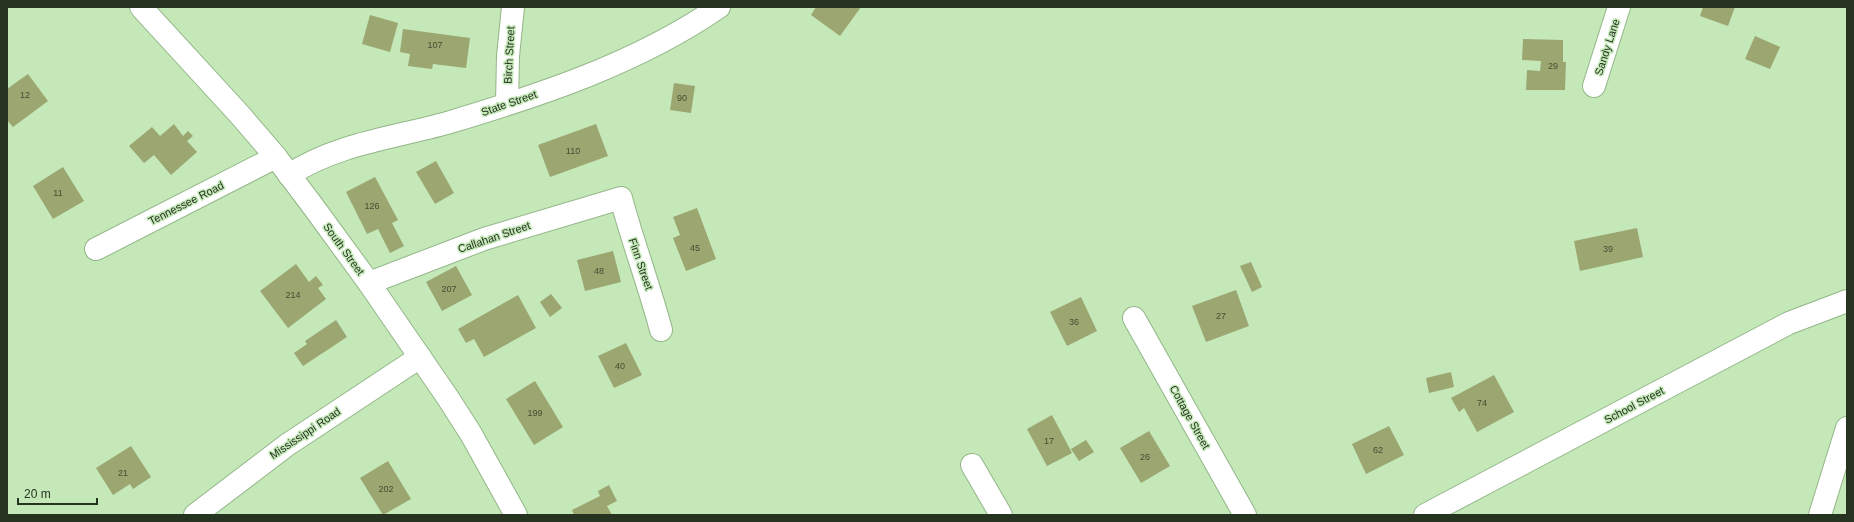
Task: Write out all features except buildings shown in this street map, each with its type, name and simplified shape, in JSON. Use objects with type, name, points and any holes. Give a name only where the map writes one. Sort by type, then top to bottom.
[{"type":"street","name":"South Street","points":[[141,7],[221,93],[276,157],[369,283],[420,357],[471,434],[516,515]]},
{"type":"street","name":"Birch Street","points":[[507,104],[508,56],[513,7]]},
{"type":"street","name":"State Street","points":[[289,175],[318,158],[348,148],[446,123],[507,104],[621,62],[691,26],[719,7]]},
{"type":"street","name":"Sandy Lane","points":[[1594,86],[1619,7]]},
{"type":"street","name":"Tennessee Road","points":[[96,248],[276,157]]},
{"type":"street","name":"Callahan Street","points":[[369,283],[484,239],[621,198]]},
{"type":"street","name":"Finn Street","points":[[621,198],[631,237],[651,291],[661,330]]},
{"type":"street","name":"School Street","points":[[1425,515],[1789,324],[1847,301]]},
{"type":"street","name":"Cottage Street","points":[[1134,318],[1245,515]]},
{"type":"street","name":"Mississippi Road","points":[[194,515],[287,445],[420,357]]},
{"type":"street","points":[[1820,515],[1847,428]]},
{"type":"street","points":[[972,465],[1001,515]]}]
